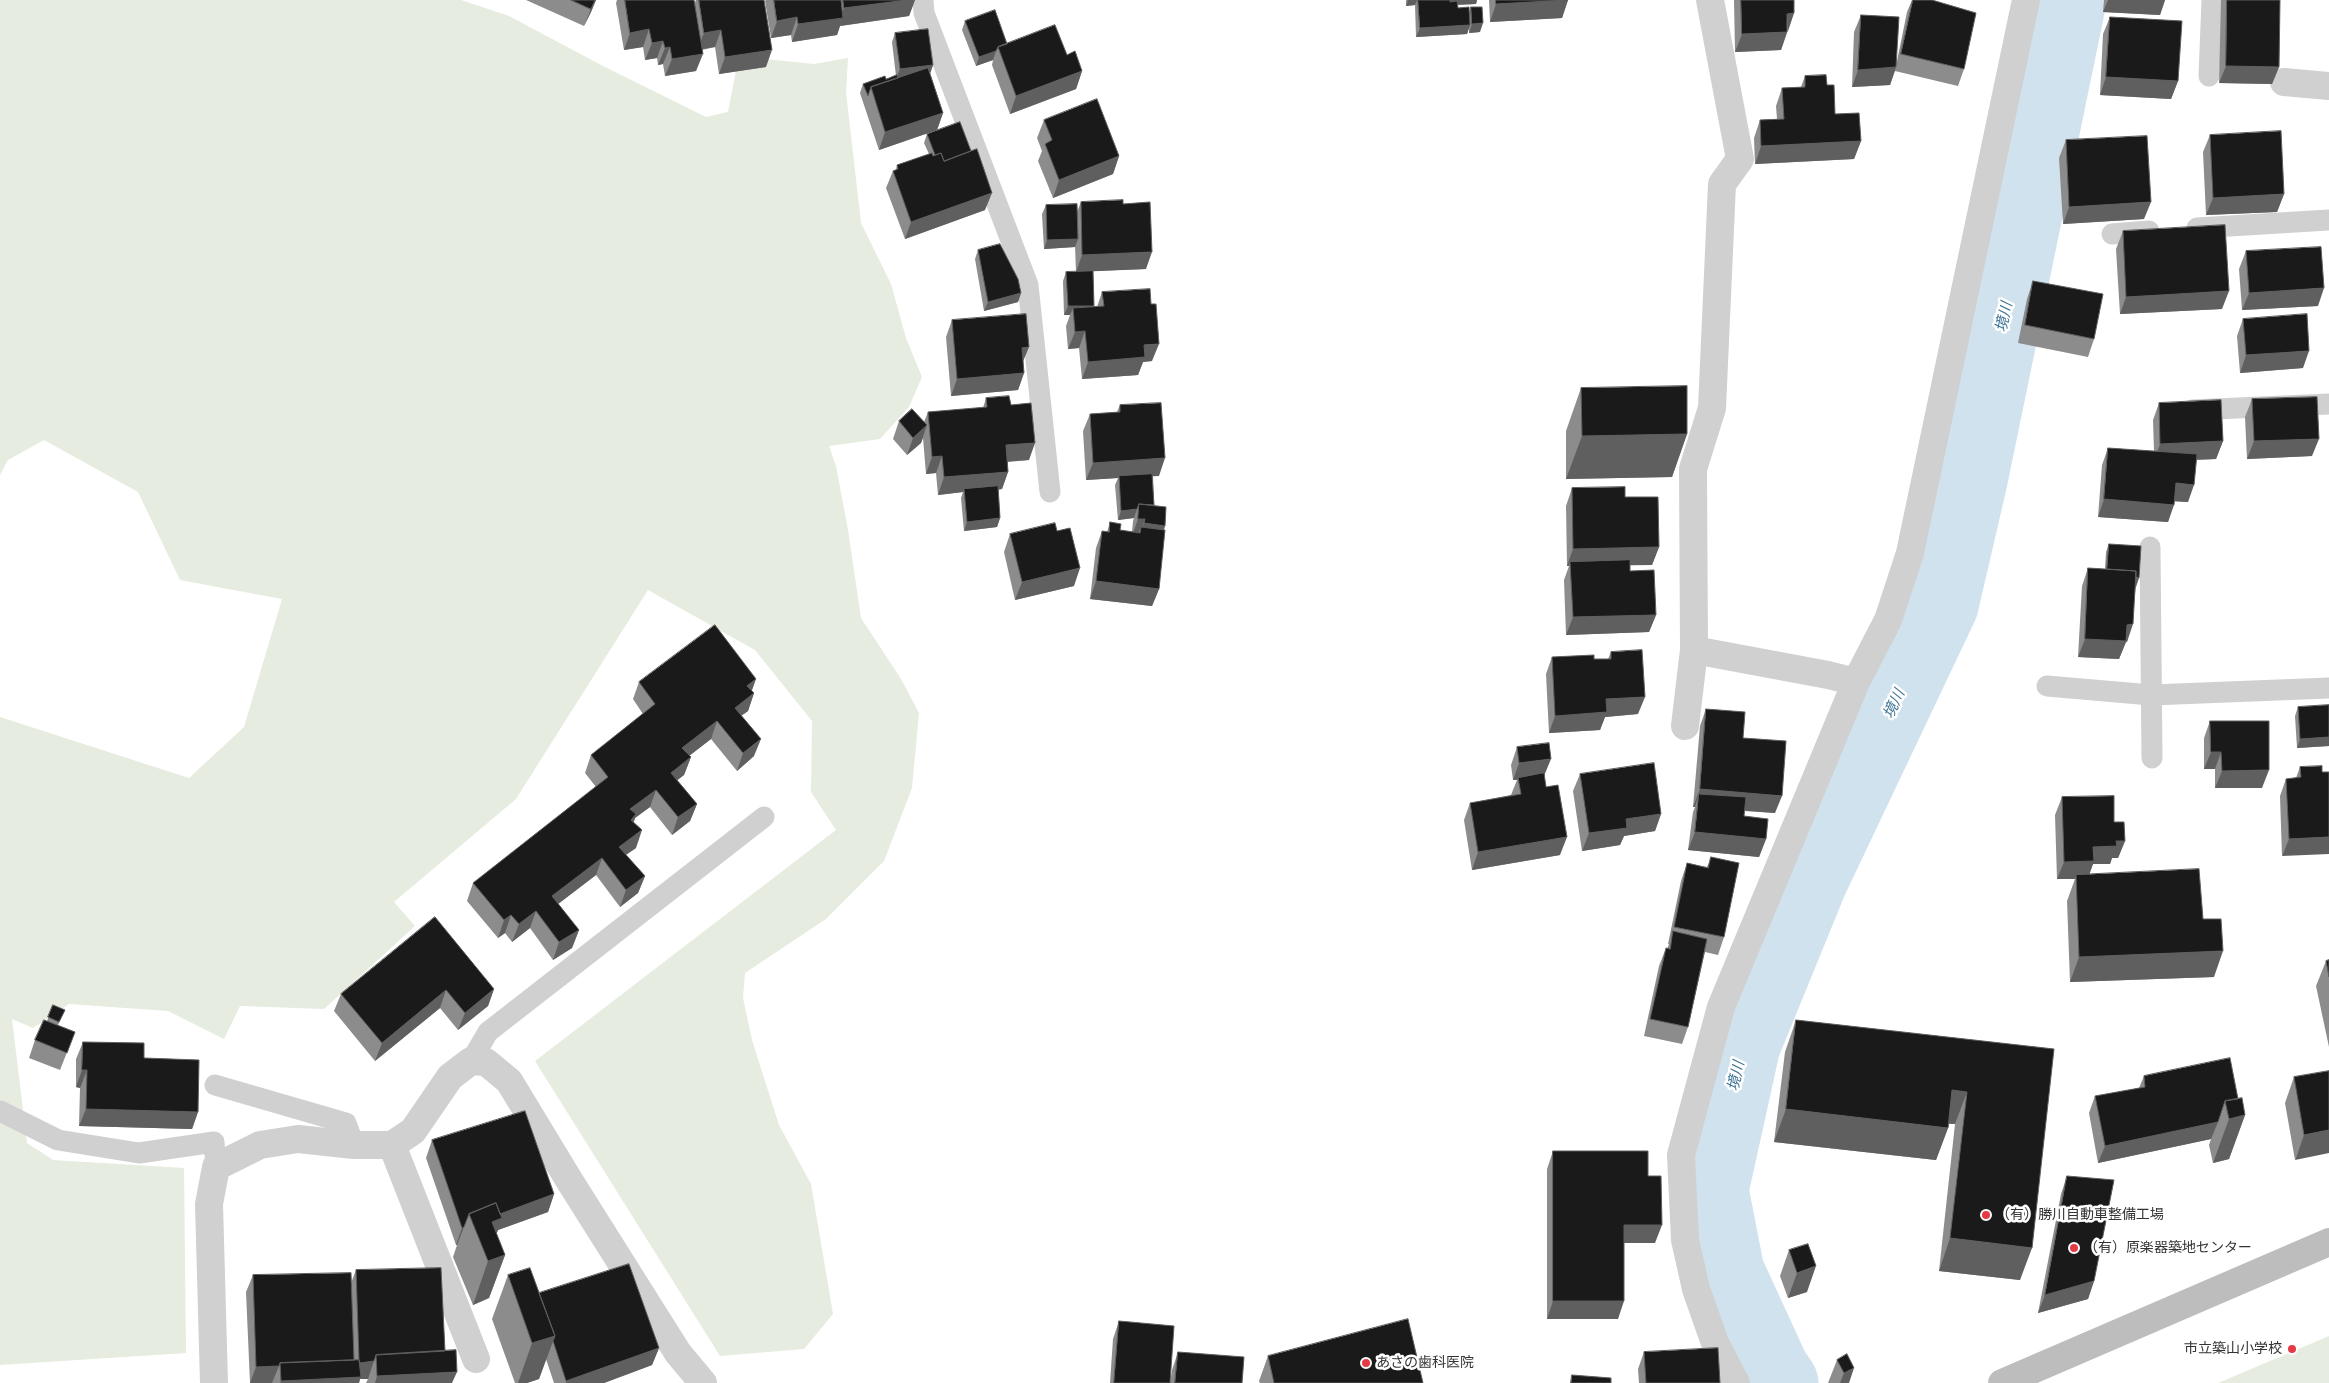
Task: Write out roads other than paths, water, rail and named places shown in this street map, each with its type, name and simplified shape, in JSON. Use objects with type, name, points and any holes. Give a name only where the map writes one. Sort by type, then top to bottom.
[{"type":"street","points":[[1685,726],[1694,650],[1693,469],[1712,408],[1722,184],[1740,159],[1710,0]]},
{"type":"street","points":[[1736,1383],[1715,1342],[1696,1290],[1685,1240],[1681,1155],[1721,1007],[1856,682],[1888,620],[1910,553],[2026,0]]},
{"type":"street","points":[[2284,82],[2329,86]]},
{"type":"street","points":[[1694,650],[1856,682]]},
{"type":"street","points":[[214,1383],[209,1204],[216,1167],[260,1145],[298,1139],[354,1145],[392,1145],[413,1130],[450,1077],[471,1061],[486,1062],[509,1081],[673,1344],[703,1383]]},
{"type":"street","points":[[392,1145],[476,1359]]},
{"type":"street","points":[[2002,1383],[2329,1242]]},
{"type":"lane","points":[[923,0],[924,13],[1028,285],[1050,492]]},
{"type":"lane","points":[[2209,76],[2212,0]]},
{"type":"lane","points":[[2112,234],[2329,220]]},
{"type":"lane","points":[[2192,410],[2329,404]]},
{"type":"lane","points":[[2150,547],[2152,758]]},
{"type":"lane","points":[[2047,686],[2151,695],[2329,688]]},
{"type":"lane","points":[[471,1061],[488,1032],[764,817]]},
{"type":"lane","points":[[215,1085],[346,1123],[354,1145]]},
{"type":"lane","points":[[0,1110],[58,1140],[139,1153],[214,1142],[216,1167]]},
{"type":"waterway","name":"境川","points":[[1781,1383],[1772,1370],[1727,1272],[1711,1190],[1743,1045],[1810,881],[1941,605],[1970,480],[2069,0]]},
{"type":"place","name":"（有）勝川自動車整備工場","points":[[1986,1215]]},
{"type":"place","name":"（有）原楽器築地センター","points":[[2074,1248]]},
{"type":"place","name":"市立築山小学校","points":[[2292,1349]]},
{"type":"place","name":"あさの歯科医院","points":[[1366,1363]]}]
